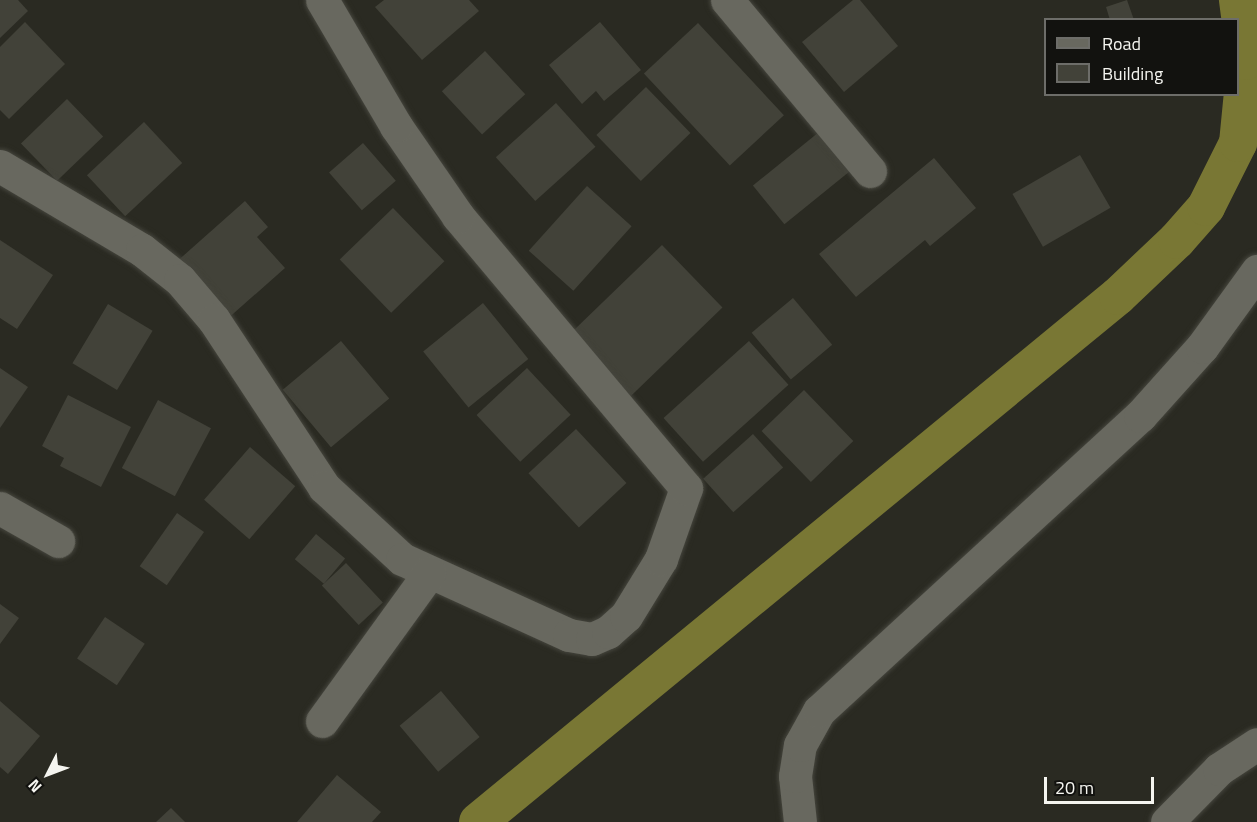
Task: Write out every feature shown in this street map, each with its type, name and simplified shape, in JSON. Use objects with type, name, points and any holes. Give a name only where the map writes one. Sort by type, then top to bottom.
[{"type":"street","points":[[0,166],[142,250],[180,280],[214,320],[324,487],[402,559],[569,635],[592,639],[626,616],[646,587],[686,488],[458,216],[396,126],[322,0]]},
{"type":"street","points":[[726,0],[870,171]]},
{"type":"street","points":[[800,822],[795,776],[800,745],[819,711],[1140,416],[1202,347],[1257,271]]},
{"type":"street","points":[[0,508],[58,541]]},
{"type":"street","points":[[322,721],[429,573]]},
{"type":"street","points":[[1167,822],[1219,769],[1257,744]]},
{"type":"building","points":[[0,0],[18,0],[28,11],[0,38]]},
{"type":"building","points":[[384,0],[469,0],[479,11],[422,60],[375,7]]},
{"type":"building","points":[[853,0],[860,0],[898,46],[844,92],[802,42]]},
{"type":"building","points":[[1127,0],[1133,18],[1109,18],[1106,7]]},
{"type":"building","points":[[25,22],[65,64],[9,119],[0,110],[0,47]]},
{"type":"building","points":[[600,22],[641,70],[604,101],[596,91],[582,104],[549,65]]},
{"type":"building","points":[[698,23],[784,115],[730,166],[644,73]]},
{"type":"building","points":[[485,51],[525,94],[482,134],[442,91]]},
{"type":"building","points":[[646,87],[690,133],[641,181],[596,135]]},
{"type":"building","points":[[67,99],[103,136],[57,181],[21,143]]},
{"type":"building","points":[[556,103],[595,147],[535,201],[496,157]]},
{"type":"building","points":[[144,122],[182,163],[125,216],[87,175]]},
{"type":"building","points":[[819,132],[850,171],[784,224],[753,185]]},
{"type":"building","points":[[363,143],[396,181],[362,210],[329,173]]},
{"type":"building","points":[[1080,155],[1110,208],[1043,247],[1012,194]]},
{"type":"building","points":[[934,158],[976,208],[930,246],[925,240],[856,297],[819,254]]},
{"type":"building","points":[[587,186],[632,226],[573,291],[529,251]]},
{"type":"building","points":[[245,201],[268,227],[257,237],[285,268],[225,321],[174,264]]},
{"type":"building","points":[[393,208],[444,261],[391,313],[340,259]]},
{"type":"building","points":[[0,240],[53,275],[17,329],[0,318]]},
{"type":"building","points":[[662,245],[722,308],[627,399],[567,337]]},
{"type":"building","points":[[793,298],[832,345],[791,379],[752,333]]},
{"type":"building","points":[[483,303],[528,359],[468,407],[423,351]]},
{"type":"building","points":[[108,304],[153,331],[117,390],[72,363]]},
{"type":"building","points":[[341,341],[389,398],[331,447],[283,390]]},
{"type":"building","points":[[749,341],[788,385],[703,462],[664,418]]},
{"type":"building","points":[[0,368],[28,387],[0,428]]},
{"type":"building","points":[[527,368],[571,415],[520,462],[477,415]]},
{"type":"building","points":[[804,390],[853,441],[811,482],[762,431]]},
{"type":"building","points":[[68,395],[131,427],[101,487],[60,466],[64,458],[42,446]]},
{"type":"building","points":[[158,400],[211,428],[175,496],[122,468]]},
{"type":"building","points":[[576,429],[626,483],[579,527],[528,473]]},
{"type":"building","points":[[753,434],[783,467],[733,512],[703,479]]},
{"type":"building","points":[[250,447],[295,486],[249,539],[204,500]]},
{"type":"building","points":[[177,513],[204,532],[167,585],[140,566]]},
{"type":"building","points":[[316,534],[345,558],[324,584],[295,559]]},
{"type":"building","points":[[346,563],[383,602],[359,625],[322,586]]},
{"type":"building","points":[[0,604],[19,618],[0,644]]},
{"type":"building","points":[[105,617],[145,644],[117,685],[77,658]]},
{"type":"building","points":[[441,691],[480,737],[438,772],[400,726]]},
{"type":"building","points":[[0,701],[40,736],[8,774],[0,767]]},
{"type":"building","points":[[337,775],[381,812],[372,822],[297,822]]},
{"type":"building","points":[[171,808],[185,822],[156,822]]},
{"type":"waterway","points":[[478,822],[1118,296],[1177,240],[1206,207],[1238,143],[1246,61],[1238,0]]}]
